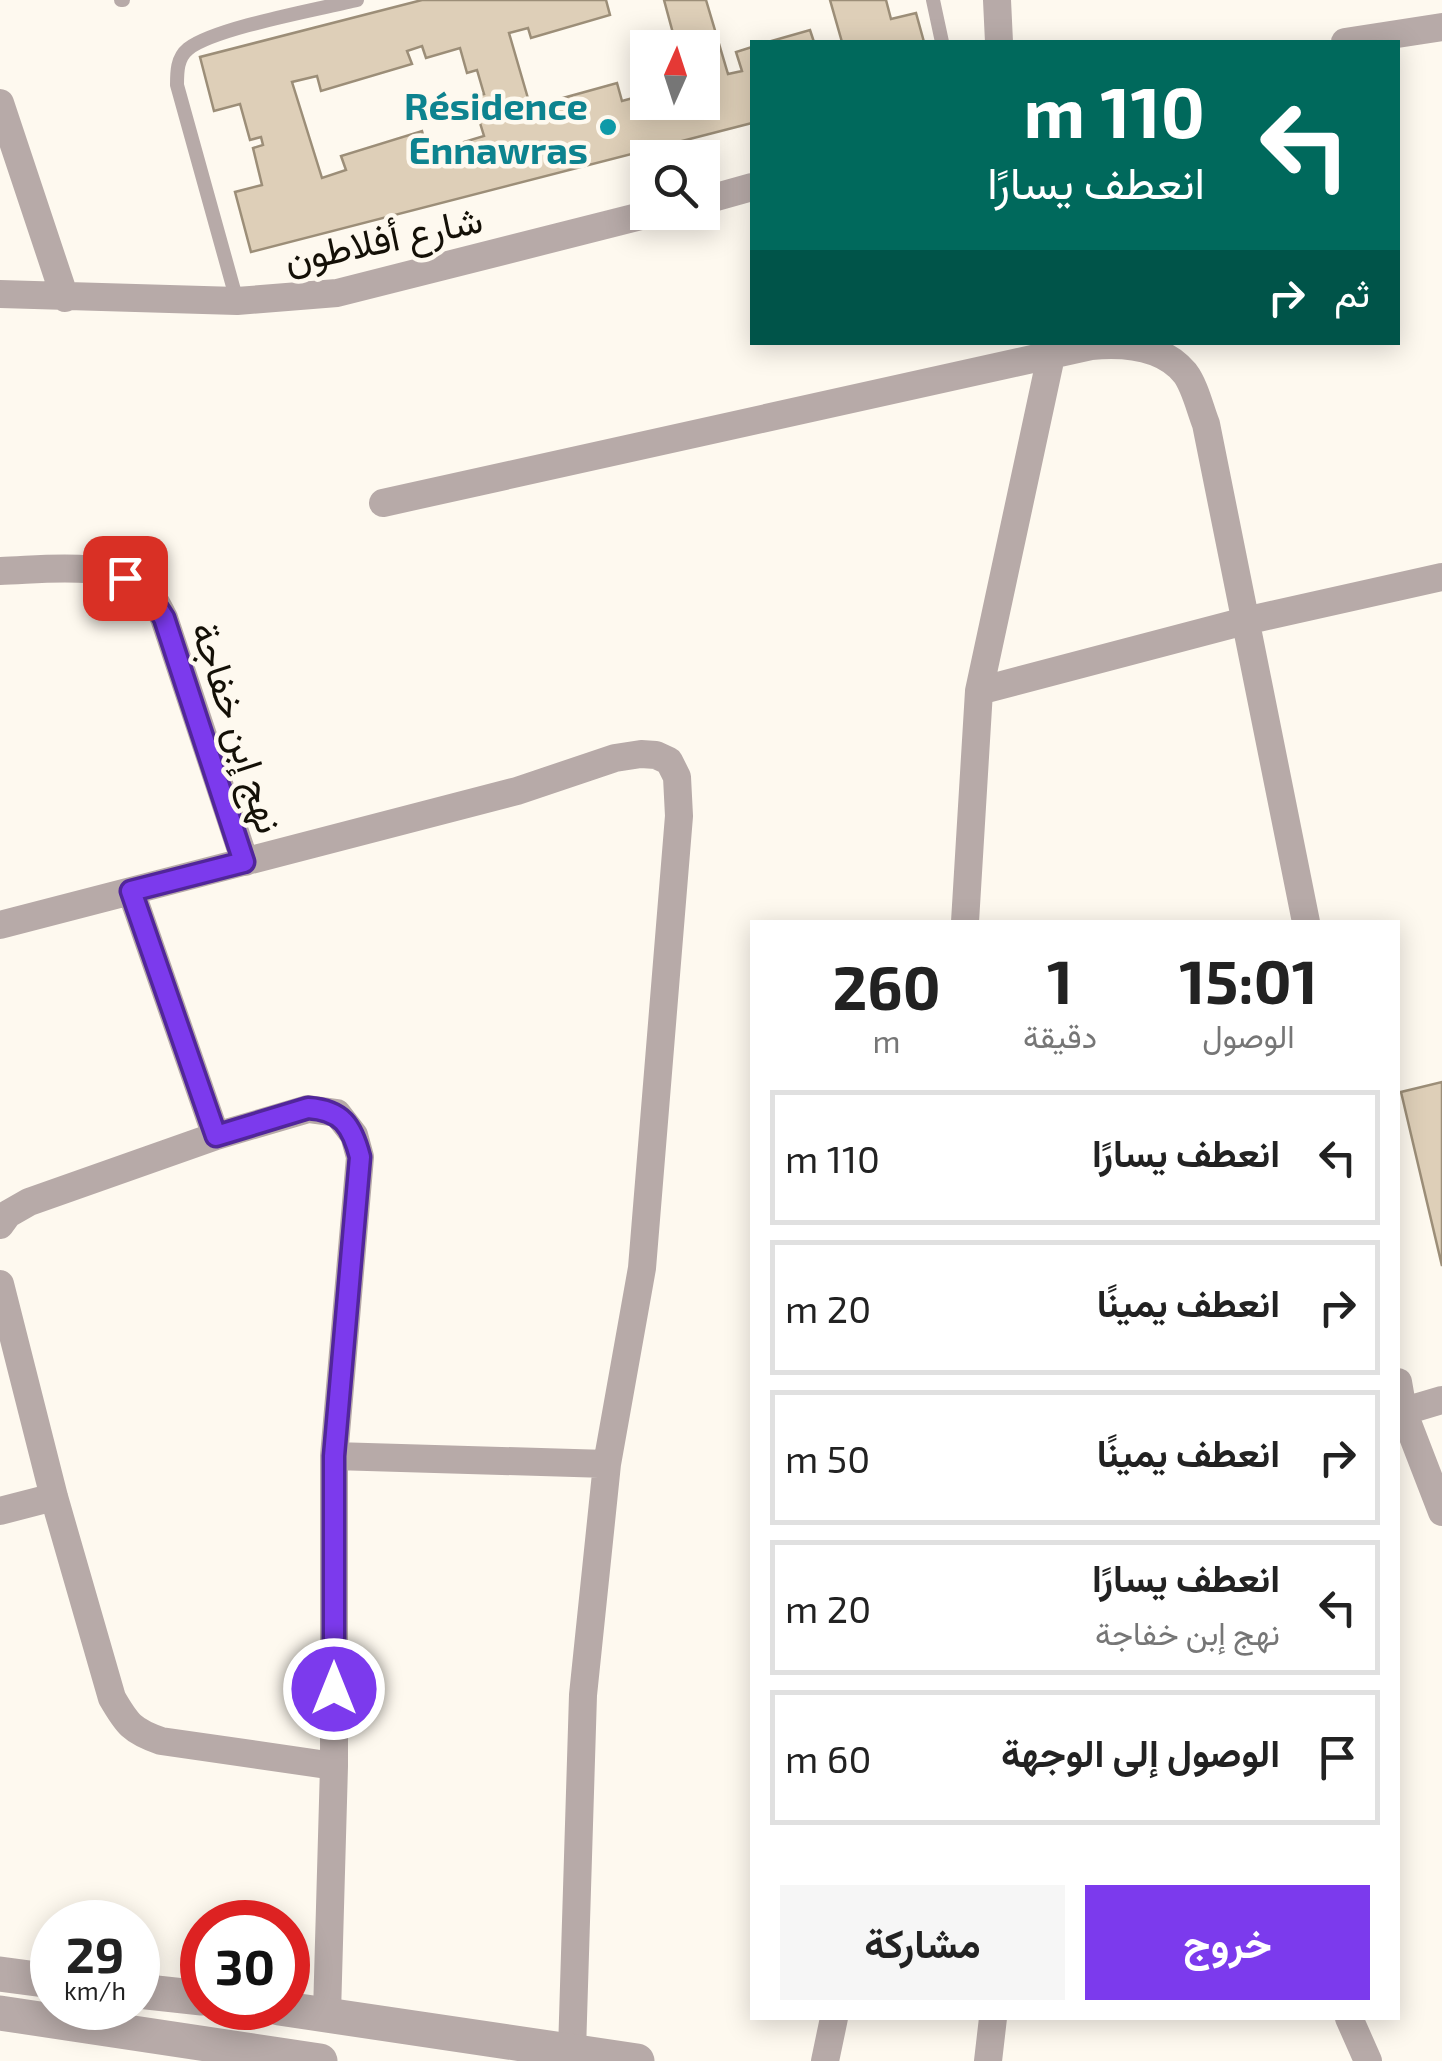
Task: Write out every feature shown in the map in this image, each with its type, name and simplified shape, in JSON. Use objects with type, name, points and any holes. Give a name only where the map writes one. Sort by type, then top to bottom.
[{"type":"street","points":[[996,0],[999,40]]},
{"type":"street","points":[[1358,40],[1442,28]]},
{"type":"street","points":[[0,102],[65,298]]},
{"type":"street","points":[[720,195],[750,188]]},
{"type":"street","name":"شارع أفلاطون","points":[[0,294],[237,301],[337,293],[630,219]]},
{"type":"street","points":[[383,503],[1050,349],[1105,345]]},
{"type":"street","points":[[1125,345],[1154,350],[1185,373],[1206,424],[1306,920]]},
{"type":"street","points":[[965,920],[979,691],[1050,349]]},
{"type":"street","name":"نهج إبن خفاجة","points":[[0,571],[110,574],[145,589],[153,598],[164,618],[244,862]]},
{"type":"street","points":[[979,691],[1245,621],[1442,577]]},
{"type":"street","points":[[0,925],[517,790],[615,758],[656,755],[668,761],[677,777],[679,816],[642,1268],[607,1464],[583,1694],[572,2051]]},
{"type":"street","points":[[131,891],[216,1136]]},
{"type":"street","points":[[0,1225],[8,1214],[29,1202],[308,1108],[337,1113],[354,1135],[360,1157],[334,1456],[334,1766],[327,2013]]},
{"type":"street","points":[[0,1284],[54,1497],[112,1698],[136,1732],[161,1741],[334,1766]]},
{"type":"street","points":[[1442,1400],[1400,1412],[1442,1512]]},
{"type":"street","points":[[334,1456],[607,1464]]},
{"type":"street","points":[[0,1511],[54,1497]]},
{"type":"street","points":[[0,1974],[30,1977]]},
{"type":"street","points":[[310,2011],[637,2061]]},
{"type":"street","points":[[0,2013],[320,2061]]},
{"type":"street","points":[[826,2061],[834,2020]]},
{"type":"street","points":[[988,2061],[993,2020]]},
{"type":"street","points":[[1350,2020],[1368,2061]]},
{"type":"lane","points":[[237,301],[177,85],[176,66],[188,49],[227,32],[357,0]]},
{"type":"lane","points":[[933,0],[942,40]]},
{"type":"building","name":"Résidence Ennawras","points":[[422,0],[606,0],[610,15],[531,38],[528,28],[509,33],[534,119],[548,115],[545,103],[617,83],[622,101],[630,99],[630,120],[720,120],[720,47],[728,74],[742,71],[736,52],[750,48],[750,124],[686,140],[630,140],[630,154],[251,252],[235,192],[262,185],[253,148],[263,145],[261,137],[250,140],[240,104],[214,111],[200,57]],"holes":[[[422,46],[426,58],[460,48],[467,73],[477,70],[484,94],[472,97],[484,136],[428,153],[422,131],[341,156],[346,170],[322,178],[292,82],[317,76],[321,91],[412,64],[407,51]]]},
{"type":"building","name":"Résidence Ennawras","points":[[664,0],[706,0],[715,30],[672,30]]},
{"type":"building","points":[[830,0],[886,0],[891,19],[916,13],[923,40],[841,40]]},
{"type":"building","points":[[810,30],[813,40],[775,40]]},
{"type":"building","points":[[1442,1082],[1442,1266],[1401,1092]]},
{"type":"place","name":"Résidence Ennawras","points":[[608,127]]},
{"type":"route","points":[[125,578],[145,589],[164,618],[244,862],[131,891],[216,1136],[308,1108],[322,1109],[337,1113],[346,1122],[360,1157],[334,1456],[334,1689]]}]
